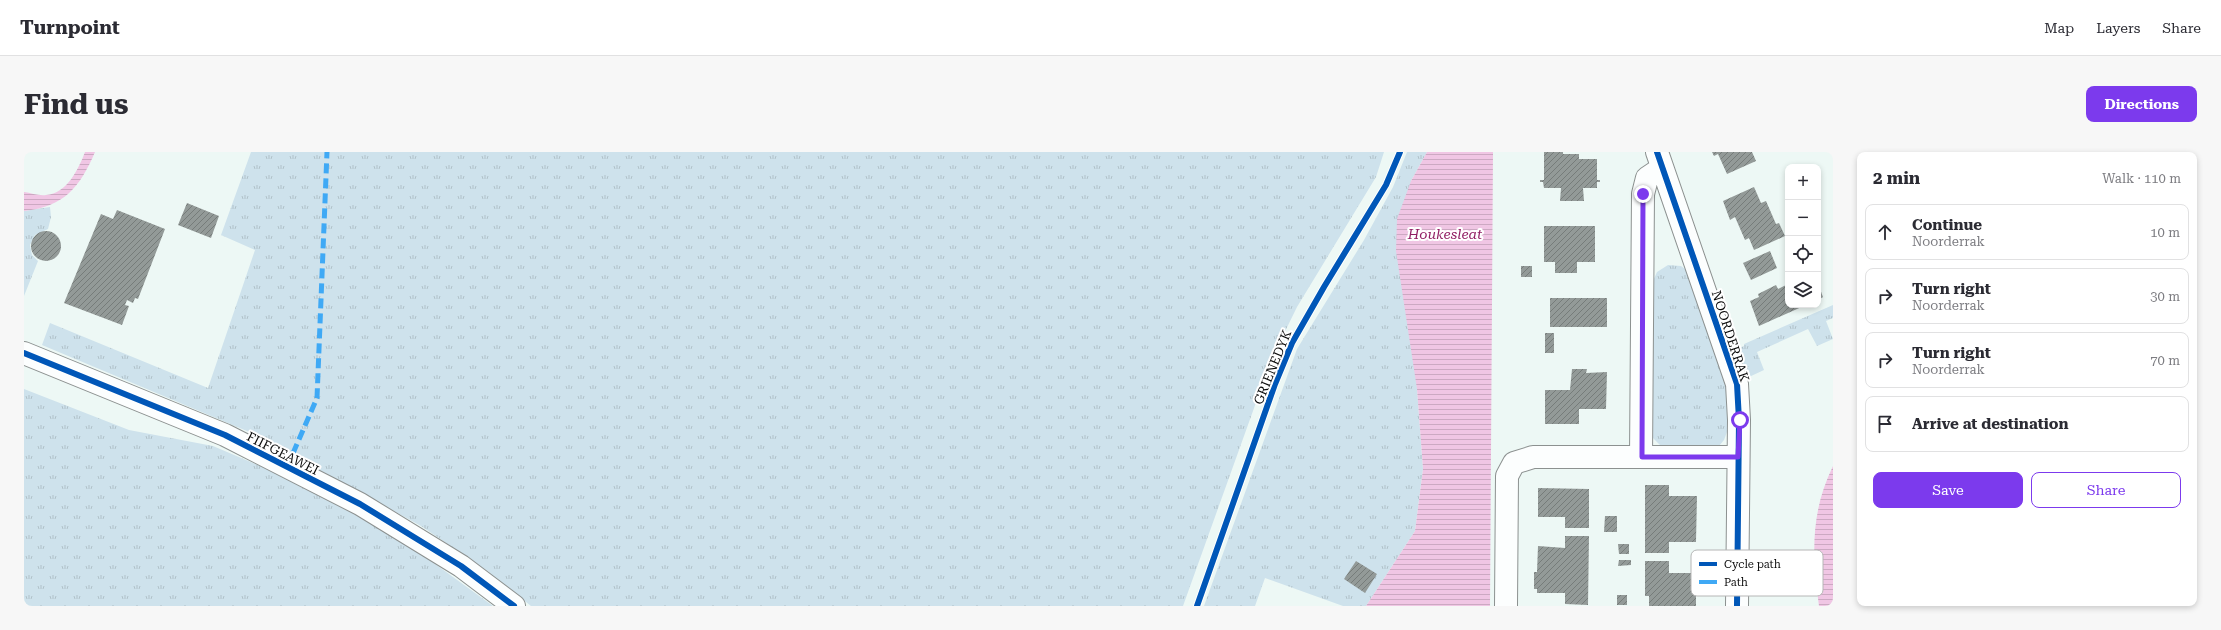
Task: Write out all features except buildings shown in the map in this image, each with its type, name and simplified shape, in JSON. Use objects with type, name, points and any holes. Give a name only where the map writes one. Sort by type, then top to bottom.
[{"type":"street","name":"NOORDERRAK","points":[[1642,457],[1643,194],[1647,178],[1660,160]]},
{"type":"street","name":"NOORDERRAK","points":[[1660,160],[1737,384],[1740,420],[1738,457],[1737,550]]},
{"type":"street","name":"FIIFGEAWEI","points":[[24,353],[225,435],[360,504],[461,566],[514,606]]},
{"type":"street","points":[[1506,606],[1507,476],[1514,463],[1533,457],[1738,457]]},
{"type":"street","name":"NOORDERRAK","points":[[1737,596],[1737,606]]},
{"type":"green space","points":[[251,152],[1384,152],[1376,177],[1297,307],[1272,358],[1183,606],[531,606],[486,570],[421,526],[254,434],[42,345],[50,323],[208,388],[255,250],[221,235]]},
{"type":"green space","points":[[1407,152],[1427,152],[1411,181],[1417,389],[1423,469],[1415,531],[1366,606],[1343,606],[1265,578],[1255,606],[1204,606],[1297,349],[1364,240],[1393,187]]},
{"type":"green space","points":[[50,207],[51,217],[48,229],[35,235],[30,245],[32,255],[38,261],[24,296],[24,211]]},
{"type":"green space","points":[[1668,265],[1681,266],[1689,272],[1727,384],[1727,432],[1724,440],[1719,446],[1662,447],[1653,438],[1653,281],[1657,272]]},
{"type":"green space","points":[[1833,305],[1833,318],[1826,321],[1833,339],[1817,346],[1808,329],[1757,352],[1764,370],[1749,377],[1745,374],[1737,349],[1744,346],[1744,344]]},
{"type":"green space","points":[[24,389],[129,430],[213,446],[277,473],[376,521],[493,606],[24,606]]},
{"type":"water","points":[[85,152],[95,152],[83,175],[69,193],[50,205],[24,211],[24,192],[43,195],[53,194],[60,190],[76,172]]},
{"type":"water","name":"Houkesleat","points":[[1427,152],[1493,152],[1490,606],[1366,606],[1415,531],[1423,469],[1417,389],[1396,251],[1397,219],[1411,181]]},
{"type":"water","points":[[1833,466],[1833,606],[1819,606],[1818,596],[1823,596],[1823,550],[1814,550],[1820,501]]},
{"type":"marked path","points":[[287,467],[317,398],[327,152]]},
{"type":"cycle path","name":"GRIENEDYK","points":[[1197,606],[1275,384],[1292,343],[1386,185],[1400,152]]},
{"type":"cycle path","points":[[1657,152],[1737,384],[1739,420],[1738,550]]},
{"type":"cycle path","points":[[24,353],[225,435],[360,504],[461,566],[514,606]]},
{"type":"cycle path","points":[[1737,596],[1737,606]]},
{"type":"route","points":[[1643,194],[1642,457],[1738,457],[1740,420]]}]
